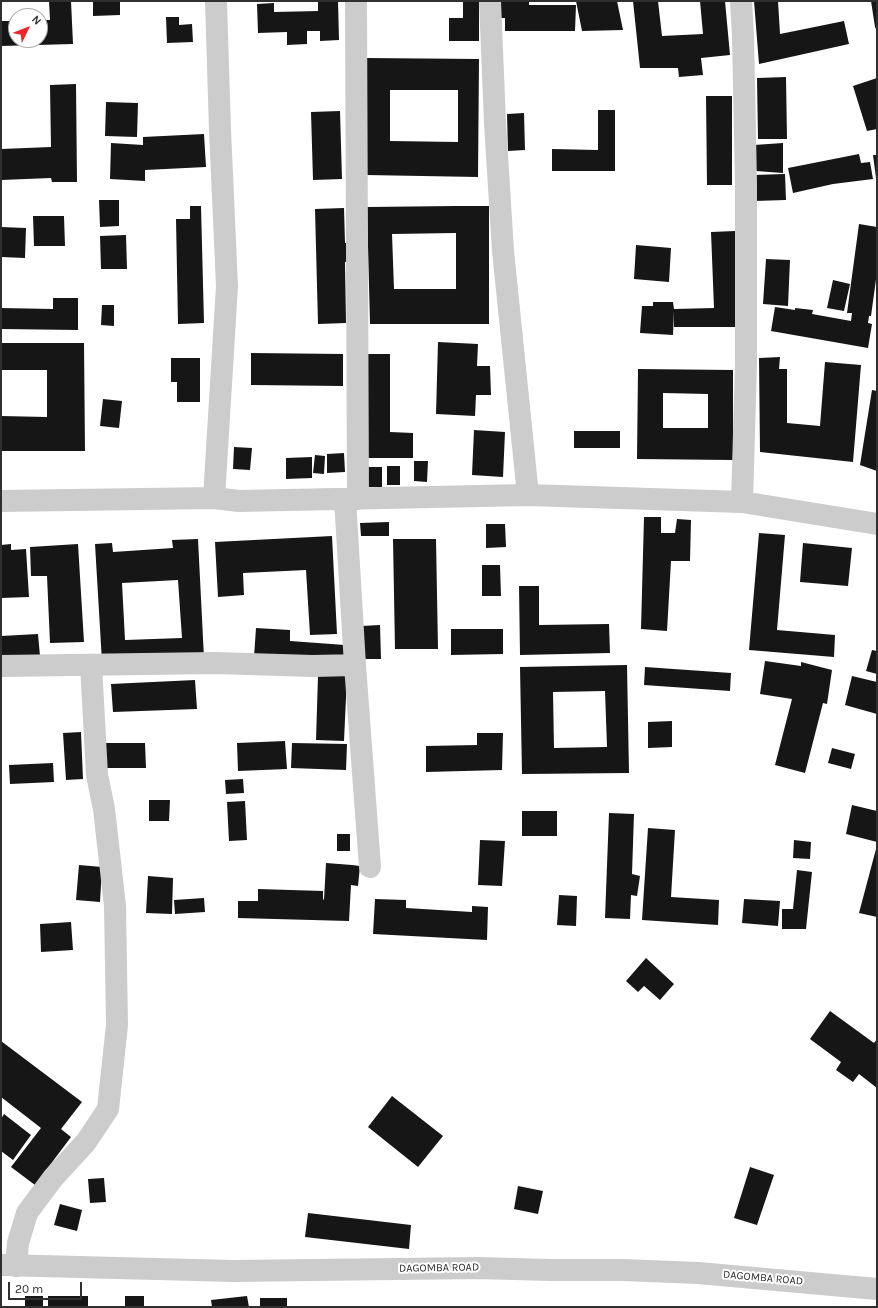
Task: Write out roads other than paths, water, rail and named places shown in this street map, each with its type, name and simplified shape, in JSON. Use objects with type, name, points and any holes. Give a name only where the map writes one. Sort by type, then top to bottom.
[{"type":"street","points":[[214,498],[227,286],[216,1]]},
{"type":"street","points":[[356,1],[352,499],[354,665],[370,867]]},
{"type":"street","points":[[490,1],[495,123],[504,251],[528,495]]},
{"type":"street","points":[[741,1],[746,207],[746,364],[742,502]]},
{"type":"street","points":[[1,501],[214,498],[239,501],[528,495],[742,502],[877,524]]},
{"type":"street","points":[[1,666],[215,663],[313,666],[354,665]]},
{"type":"street","points":[[9,1266],[27,1213],[53,1178],[86,1142],[108,1109],[116,1026],[115,906],[104,809],[97,775],[91,665]]},
{"type":"street","name":"DAGOMBA ROAD","points":[[9,1266],[233,1271],[477,1268],[623,1270],[698,1273],[877,1289]]}]
